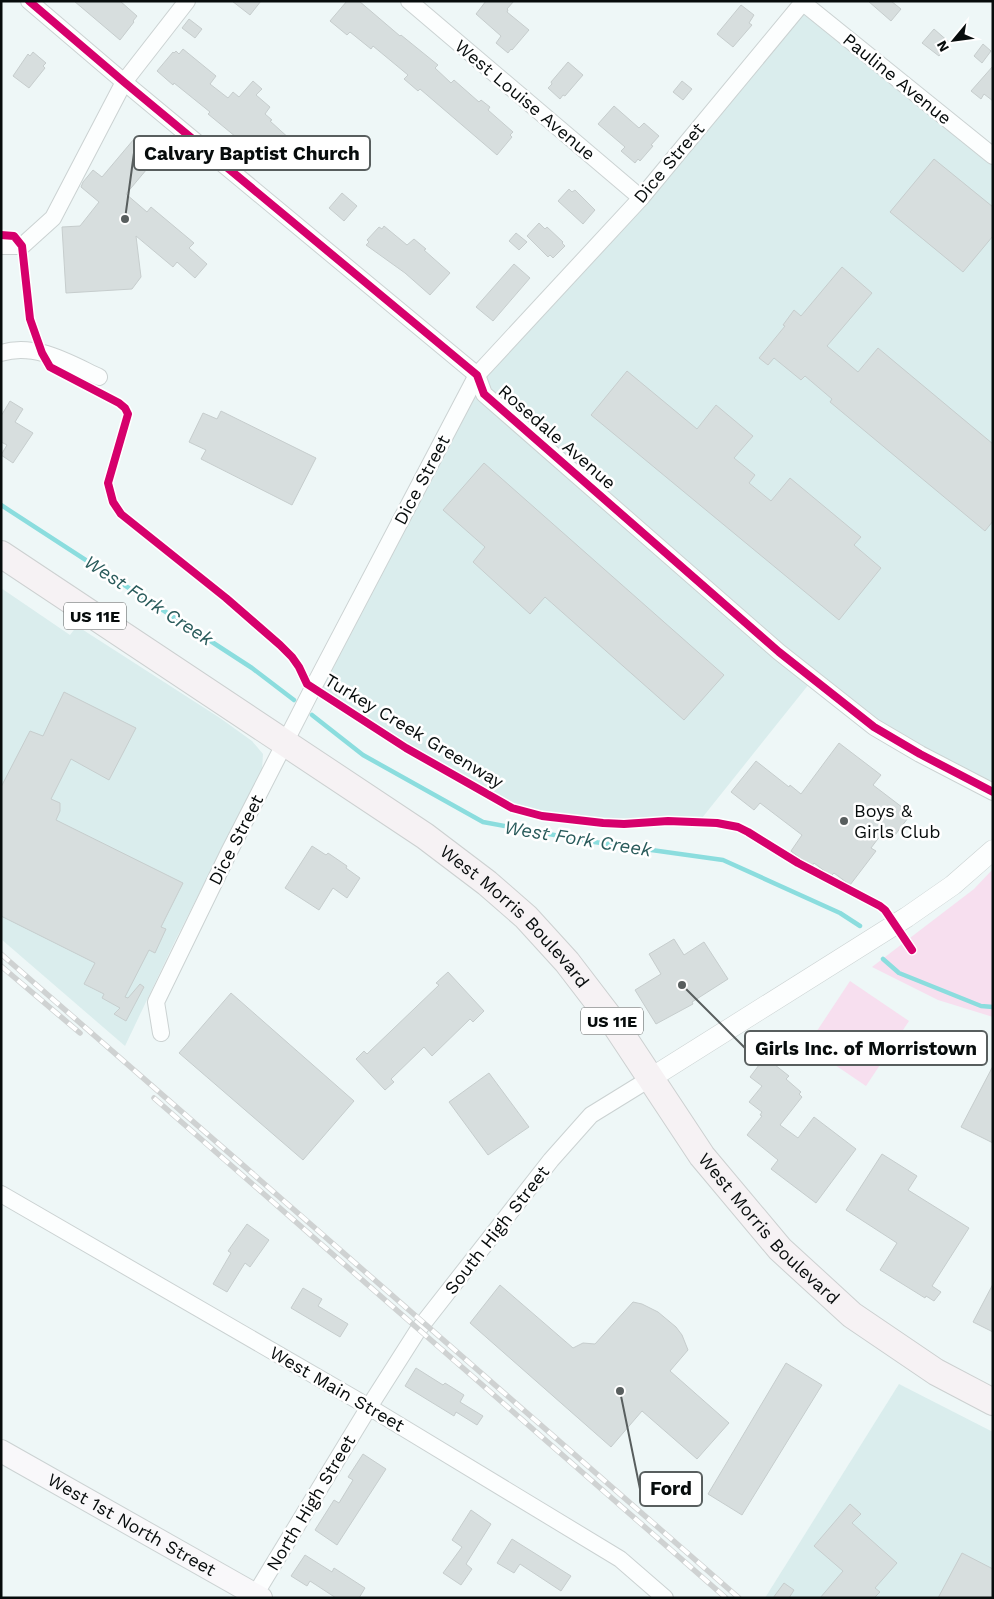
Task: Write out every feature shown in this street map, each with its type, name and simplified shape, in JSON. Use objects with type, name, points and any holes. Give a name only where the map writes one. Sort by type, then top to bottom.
[{"type":"main road","name":"West Morris Boulevard","points":[[1,554],[441,848],[487,883],[526,917],[568,962],[651,1078],[702,1156],[780,1249],[852,1315],[936,1372],[993,1402]]},
{"type":"main road","name":"West 1st North Street","points":[[1,1451],[256,1597]]},
{"type":"street","name":"Rosedale Avenue","points":[[30,1],[124,82],[477,374],[484,394],[779,652],[874,727],[920,754],[993,792]]},
{"type":"street","points":[[1,246],[22,246],[53,218],[124,82],[187,1]]},
{"type":"street","name":"West Louise Avenue","points":[[409,1],[641,198]]},
{"type":"street","name":"Dice Street","points":[[160,1033],[156,1002],[229,852],[286,744],[321,672],[477,374],[641,198],[803,2]]},
{"type":"street","name":"Pauline Avenue","points":[[803,2],[993,156]]},
{"type":"street","points":[[1,353],[26,351],[42,353],[53,356],[99,377]]},
{"type":"street","points":[[651,1078],[907,917],[953,885],[993,850]]},
{"type":"street","name":"South High Street","points":[[369,1407],[418,1330],[551,1160],[591,1115],[651,1078]]},
{"type":"street","name":"West Main Street","points":[[1,1194],[369,1407],[620,1559],[664,1598]]},
{"type":"street","name":"North High Street","points":[[256,1597],[369,1407]]},
{"type":"shaded area","points":[[803,3],[993,156],[993,792],[813,679],[698,823],[668,821],[624,824],[603,823],[542,816],[512,808],[406,748],[326,696],[317,680],[477,375]]},
{"type":"shaded area","points":[[1,588],[70,635],[77,626],[220,718],[252,741],[263,754],[262,770],[175,941],[125,1046],[1,939]]},
{"type":"shaded area","points":[[993,869],[993,1017],[938,1000],[872,967],[974,889]]},
{"type":"shaded area","points":[[850,981],[909,1021],[866,1086],[807,1046]]},
{"type":"shaded area","points":[[899,1384],[993,1432],[993,1598],[765,1598]]},
{"type":"building","points":[[74,1],[120,1],[137,16],[120,40]]},
{"type":"building","points":[[232,1],[261,1],[250,15]]},
{"type":"building","points":[[347,1],[359,1],[438,65],[435,68],[451,83],[454,80],[479,102],[481,100],[490,107],[488,110],[513,132],[510,135],[512,137],[497,155],[420,89],[418,91],[404,79],[408,75],[373,46],[371,49],[350,32],[347,35],[330,21]]},
{"type":"building","points":[[486,1],[514,1],[507,9],[507,12],[529,30],[508,53],[496,43],[501,36],[476,14]]},
{"type":"building","points":[[868,1],[891,1],[901,9],[891,21]]},
{"type":"building","points":[[741,5],[754,15],[749,23],[752,25],[733,47],[717,34]]},
{"type":"building","points":[[189,19],[202,29],[195,38],[182,28]]},
{"type":"building","points":[[934,29],[950,43],[939,56],[922,43]]},
{"type":"building","points":[[983,44],[991,51],[982,63],[974,56]]},
{"type":"building","points":[[183,49],[216,76],[210,84],[228,98],[233,92],[239,97],[253,81],[262,89],[256,95],[270,107],[265,114],[291,140],[274,162],[252,143],[250,142],[247,146],[208,114],[210,112],[157,71],[173,52],[176,51],[179,54]]},
{"type":"building","points":[[33,52],[46,63],[43,66],[45,68],[29,88],[13,76],[28,54],[30,56]]},
{"type":"building","points":[[568,62],[583,75],[565,96],[563,95],[560,99],[548,88]]},
{"type":"building","points":[[993,66],[993,101],[984,94],[981,99],[971,91]]},
{"type":"building","points":[[682,81],[692,89],[683,100],[673,92]]},
{"type":"building","points":[[614,106],[639,128],[644,123],[659,136],[640,161],[638,159],[635,163],[621,151],[625,147],[598,124]]},
{"type":"building","points":[[134,139],[139,143],[142,139],[155,149],[152,153],[157,157],[126,194],[147,212],[151,207],[194,243],[189,248],[207,264],[195,278],[177,262],[173,267],[136,236],[141,277],[132,289],[66,293],[62,227],[80,226],[99,202],[81,187],[83,182],[93,170],[102,177]]},
{"type":"building","points":[[934,159],[993,207],[993,236],[963,272],[890,212]]},
{"type":"building","points":[[569,189],[572,192],[575,190],[595,210],[583,224],[558,201]]},
{"type":"building","points":[[342,193],[357,206],[344,221],[329,208]]},
{"type":"building","points":[[539,223],[545,229],[547,227],[565,246],[553,258],[550,255],[548,257],[527,236]]},
{"type":"building","points":[[384,226],[407,245],[414,239],[450,273],[430,295],[405,273],[366,245],[369,242],[367,240],[379,227],[382,229]]},
{"type":"building","points":[[516,233],[527,242],[519,250],[509,241]]},
{"type":"building","points":[[514,264],[530,278],[493,321],[476,307]]},
{"type":"building","points":[[842,267],[872,293],[827,346],[858,372],[878,348],[993,444],[993,521],[985,531],[830,402],[832,399],[805,376],[801,380],[774,358],[768,365],[759,358],[785,326],[783,325],[794,310],[801,316]]},
{"type":"building","points":[[627,371],[697,429],[716,405],[753,436],[734,458],[755,475],[749,483],[771,501],[790,478],[861,537],[854,545],[881,568],[839,620],[591,415]]},
{"type":"building","points":[[10,401],[23,409],[15,422],[33,433],[13,463],[1,455],[7,445],[1,442],[1,416]]},
{"type":"building","points":[[221,411],[316,458],[292,505],[201,459],[206,450],[189,442],[203,413],[217,419]]},
{"type":"building","points":[[484,463],[724,675],[684,720],[545,597],[530,614],[473,562],[485,547],[443,510]]},
{"type":"building","points":[[64,692],[136,728],[109,780],[71,759],[51,799],[60,803],[60,811],[56,820],[183,883],[161,927],[166,929],[155,953],[149,950],[125,997],[128,998],[140,984],[144,987],[126,1021],[114,1014],[120,1008],[102,998],[104,994],[84,984],[95,963],[1,916],[1,787],[30,731],[43,736]]},
{"type":"building","name":"Boys & Girls Club","points":[[839,743],[881,775],[873,785],[911,814],[895,835],[886,828],[871,848],[876,851],[850,885],[834,873],[831,876],[814,863],[811,867],[791,851],[802,835],[760,803],[754,810],[731,792],[756,761],[801,794]]},
{"type":"building","points":[[312,846],[326,855],[328,853],[360,878],[347,898],[333,888],[319,910],[285,888]]},
{"type":"building","points":[[674,939],[684,955],[704,942],[728,979],[692,1002],[693,1004],[656,1024],[635,990],[661,974],[649,954]]},
{"type":"building","points":[[448,972],[484,1011],[473,1022],[470,1019],[432,1056],[424,1047],[391,1079],[394,1082],[385,1090],[356,1059],[364,1051],[367,1054],[439,985],[436,983]]},
{"type":"building","points":[[231,993],[354,1101],[303,1160],[179,1053]]},
{"type":"building","points":[[765,1057],[789,1076],[786,1079],[801,1092],[799,1094],[802,1097],[780,1125],[798,1138],[814,1117],[856,1149],[816,1203],[771,1169],[778,1160],[747,1135],[762,1116],[760,1115],[762,1112],[749,1102],[762,1086],[750,1077]]},
{"type":"building","points":[[993,1066],[993,1143],[961,1127]]},
{"type":"building","points":[[489,1073],[529,1127],[488,1155],[449,1102]]},
{"type":"building","points":[[882,1154],[917,1176],[908,1190],[969,1228],[932,1286],[941,1292],[934,1301],[926,1296],[925,1298],[880,1270],[897,1243],[846,1210]]},
{"type":"building","points":[[247,1224],[269,1240],[250,1267],[245,1263],[227,1292],[213,1284],[231,1253],[228,1251]]},
{"type":"building","points":[[993,1284],[993,1332],[973,1322]]},
{"type":"building","points":[[500,1285],[573,1348],[583,1343],[595,1344],[633,1302],[658,1312],[676,1327],[682,1335],[688,1350],[670,1371],[729,1423],[697,1459],[642,1411],[611,1447],[470,1323]]},
{"type":"building","points":[[303,1288],[322,1299],[318,1306],[348,1324],[340,1337],[291,1308]]},
{"type":"building","points":[[786,1363],[822,1385],[742,1515],[708,1494]]},
{"type":"building","points":[[416,1368],[443,1385],[445,1383],[464,1395],[460,1402],[483,1416],[477,1425],[456,1412],[454,1416],[405,1386]]},
{"type":"building","points":[[363,1454],[386,1469],[337,1545],[315,1530],[334,1500],[339,1503],[353,1480],[348,1477]]},
{"type":"building","points":[[850,1504],[861,1514],[852,1523],[897,1563],[875,1588],[880,1592],[874,1598],[820,1598],[843,1571],[814,1546]]},
{"type":"building","points":[[471,1510],[491,1524],[466,1564],[472,1569],[461,1585],[443,1573],[462,1547],[452,1540]]},
{"type":"building","points":[[512,1539],[571,1576],[561,1591],[520,1564],[514,1573],[497,1563]]},
{"type":"building","points":[[962,1553],[993,1569],[993,1598],[938,1598]]},
{"type":"building","points":[[305,1555],[332,1572],[334,1568],[365,1588],[359,1598],[336,1598],[310,1581],[307,1586],[291,1576]]},
{"type":"building","points":[[784,1583],[794,1590],[789,1598],[773,1598]]},
{"type":"waterway","name":"West Fork Creek","points":[[1,505],[252,668],[294,700]]},
{"type":"waterway","name":"West Fork Creek","points":[[312,715],[363,755],[483,822],[587,841],[723,860],[840,913],[860,926]]},
{"type":"waterway","name":"West Fork Creek","points":[[883,959],[899,973],[981,1006],[993,1007]]},
{"type":"railway","points":[[1,954],[739,1598]]},
{"type":"railway","points":[[1,966],[80,1033]]},
{"type":"railway","points":[[154,1098],[726,1598]]},
{"type":"cycle path","points":[[29,1],[477,375],[484,394],[779,652],[874,727],[920,754],[993,792]]},
{"type":"cycle path","name":"Turkey Creek Greenway","points":[[1,235],[14,236],[22,246],[30,319],[42,353],[50,367],[119,403],[128,414],[108,483],[113,502],[121,514],[226,598],[280,645],[299,667],[307,684],[406,748],[512,808],[542,816],[603,823],[624,824],[668,821],[717,823],[738,827],[798,863],[880,906],[885,910],[912,950]]},
{"type":"place","name":"Calvary Baptist Church","points":[[125,219]]},
{"type":"place","name":"Boys & Girls Club","points":[[844,821]]},
{"type":"place","name":"Girls Inc. of Morristown","points":[[682,985]]},
{"type":"place","name":"Ford","points":[[620,1391]]}]
